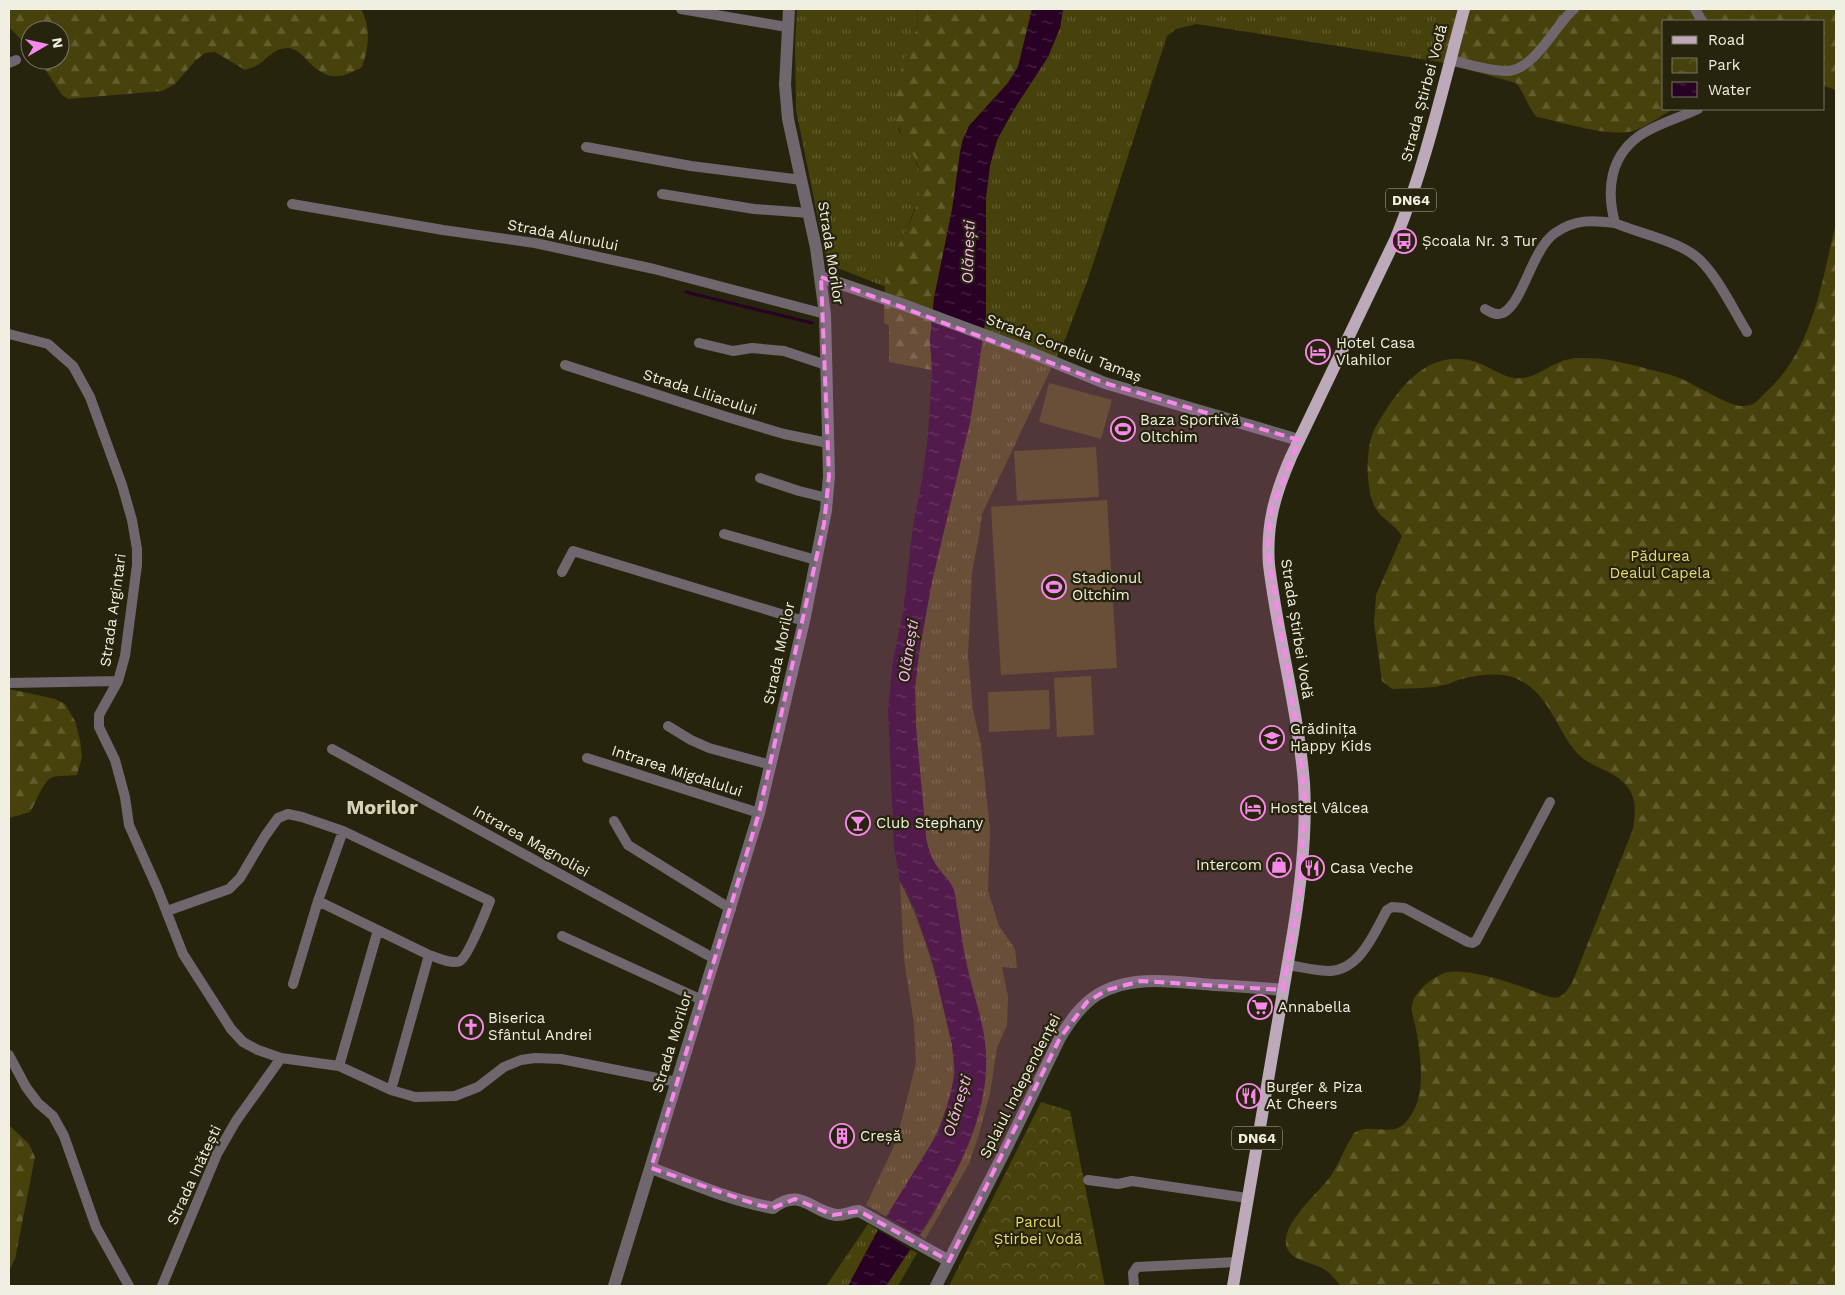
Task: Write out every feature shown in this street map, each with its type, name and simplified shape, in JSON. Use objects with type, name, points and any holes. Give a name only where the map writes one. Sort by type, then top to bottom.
[{"type":"main road","name":"Strada Știrbei Vodă","points":[[1233,1286],[1299,899],[1304,842],[1305,801],[1300,747],[1271,582],[1268,550],[1271,513],[1276,494],[1299,440],[1399,230],[1422,166],[1464,9]]},
{"type":"street","points":[[681,9],[787,27]]},
{"type":"street","name":"Strada Morilor","points":[[614,1286],[731,909],[759,812],[804,621],[828,498],[825,314],[821,277],[809,213],[788,119],[785,86],[789,9]]},
{"type":"street","points":[[1450,60],[1495,70],[1508,71],[1523,67],[1533,58],[1564,18],[1574,9]]},
{"type":"street","points":[[1695,9],[1701,20]]},
{"type":"street","points":[[1615,222],[1611,210],[1612,175],[1624,149],[1639,136],[1659,125],[1696,110]]},
{"type":"street","points":[[586,147],[691,166],[802,180]]},
{"type":"street","points":[[662,194],[754,209],[809,213]]},
{"type":"street","name":"Strada Alunului","points":[[292,204],[443,230],[535,243],[654,269],[825,314]]},
{"type":"street","points":[[1485,308],[1492,313],[1501,314],[1512,306],[1543,244],[1555,233],[1580,222],[1592,220],[1615,222],[1680,247],[1696,257],[1707,268],[1747,332]]},
{"type":"street","name":"Strada Corneliu Tamaș","points":[[821,277],[904,305],[1022,349],[1105,383],[1299,440]]},
{"type":"street","name":"Strada Argintari","points":[[9,334],[48,344],[73,366],[90,396],[122,484],[132,520],[137,550],[137,565],[124,656],[118,681],[99,715],[99,727],[115,760],[125,797],[129,825],[167,911],[183,954],[231,1029],[243,1042],[258,1050],[281,1058],[339,1066],[390,1090],[415,1097],[455,1096],[478,1087],[504,1067],[521,1060],[535,1058],[561,1060],[677,1082]]},
{"type":"street","points":[[699,343],[733,351],[752,348],[784,352],[826,365]]},
{"type":"street","name":"Strada Liliacului","points":[[565,365],[784,434],[828,443]]},
{"type":"street","points":[[760,478],[828,498]]},
{"type":"street","points":[[724,534],[816,560]]},
{"type":"street","points":[[562,572],[573,551],[804,621]]},
{"type":"street","points":[[9,683],[118,681]]},
{"type":"street","points":[[668,726],[709,748],[771,765]]},
{"type":"street","name":"Intrarea Magnoliei","points":[[332,749],[715,959]]},
{"type":"street","name":"Intrarea Migdalului","points":[[587,758],[759,812]]},
{"type":"street","points":[[1288,965],[1317,970],[1331,971],[1343,969],[1354,962],[1367,946],[1387,910],[1392,907],[1404,908],[1468,942],[1476,942],[1550,802]]},
{"type":"street","points":[[167,911],[229,889],[240,878],[278,818],[288,814],[302,816],[342,831],[490,901],[466,953],[460,960],[448,961],[429,955],[318,901]]},
{"type":"street","points":[[614,820],[628,845],[731,909]]},
{"type":"street","points":[[293,984],[318,901],[342,831]]},
{"type":"street","points":[[339,1066],[378,930]]},
{"type":"street","points":[[562,936],[702,1000]]},
{"type":"street","points":[[390,1090],[429,955]]},
{"type":"street","name":"Splaiul Independenței","points":[[936,1286],[1008,1147],[1060,1038],[1087,1002],[1107,990],[1129,983],[1141,982],[1180,982],[1283,990]]},
{"type":"street","points":[[9,1055],[26,1088],[38,1103],[53,1116],[64,1136],[96,1227],[129,1286]]},
{"type":"street","name":"Strada Inătești","points":[[162,1286],[217,1154],[236,1121],[281,1058]]},
{"type":"street","points":[[650,1168],[720,1194],[758,1205],[773,1208],[782,1201],[795,1198],[833,1215],[844,1216],[852,1211],[859,1211],[949,1261]]},
{"type":"street","points":[[1088,1180],[1118,1184],[1138,1182],[1247,1198]]},
{"type":"street","points":[[1134,1286],[1133,1273],[1137,1267],[1237,1262]]},
{"type":"highlighted area","points":[[821,277],[1105,383],[1299,440],[1271,513],[1268,550],[1300,747],[1305,801],[1299,899],[1283,990],[1141,981],[1107,990],[1087,1002],[1060,1038],[949,1261],[859,1211],[833,1215],[795,1199],[773,1208],[758,1205],[651,1168],[759,813],[824,524],[829,476]]},
{"type":"green space","points":[[9,9],[361,9],[368,30],[368,38],[362,67],[345,75],[332,76],[325,74],[294,49],[289,48],[276,51],[257,65],[245,70],[215,52],[205,53],[195,61],[175,84],[162,91],[68,99],[62,95],[46,70],[70,70],[70,20],[20,20],[20,39],[9,27]]},
{"type":"green space","points":[[797,9],[916,9],[917,12],[917,23],[898,129],[912,151],[921,176],[921,187],[905,234],[888,265],[886,287],[835,267],[830,263],[825,253],[796,110],[795,47]]},
{"type":"green space","points":[[916,9],[1032,9],[1018,67],[1008,83],[969,126],[963,139],[952,210],[934,299],[930,340],[932,370],[889,362],[889,326],[884,323],[887,269],[912,218],[920,189],[921,178],[918,167],[895,118],[894,107],[902,67],[916,32],[918,15]]},
{"type":"green space","points":[[1063,9],[1455,9],[1440,62],[1197,24],[1176,29],[1167,36],[1088,279],[1066,337],[982,514],[972,572],[968,656],[973,710],[981,745],[990,829],[988,891],[999,926],[1015,949],[1017,968],[1002,967],[1008,997],[1007,1025],[997,1048],[990,1094],[969,1164],[925,1239],[920,1236],[934,1214],[961,1159],[973,1131],[980,1107],[978,1013],[948,879],[933,860],[926,837],[916,727],[915,688],[919,653],[932,581],[970,422],[978,371],[986,315],[986,197],[990,165],[997,140],[1060,28]]},
{"type":"green space","points":[[1455,9],[1836,9],[1836,90],[1825,86],[1825,20],[1662,20],[1662,110],[1671,110],[1636,130],[1626,132],[1587,129],[1537,117],[1516,83],[1440,62]]},
{"type":"green space","name":"Pădurea Dealul Capela","points":[[1836,223],[1836,1286],[1341,1286],[1327,1271],[1291,1254],[1286,1241],[1288,1231],[1301,1210],[1332,1174],[1354,1133],[1366,1129],[1386,1130],[1398,1128],[1412,1115],[1417,1104],[1421,1079],[1420,1053],[1412,1010],[1415,996],[1427,983],[1449,972],[1492,977],[1551,997],[1556,998],[1563,995],[1572,983],[1633,829],[1635,814],[1633,798],[1629,789],[1611,773],[1582,758],[1576,752],[1544,701],[1527,684],[1515,678],[1502,675],[1482,675],[1425,688],[1392,689],[1382,681],[1374,623],[1376,595],[1402,536],[1379,513],[1372,501],[1368,480],[1368,457],[1369,446],[1375,428],[1403,387],[1428,366],[1442,360],[1458,359],[1476,362],[1509,377],[1522,378],[1530,377],[1570,359],[1591,358],[1611,360],[1677,377],[1729,403],[1743,406],[1753,404],[1783,374],[1805,335],[1814,313]]},
{"type":"green space","points":[[1049,383],[1112,400],[1101,439],[1039,422]]},
{"type":"green space","points":[[1096,447],[1099,497],[1017,501],[1014,451]]},
{"type":"green space","name":"Stadionul Oltchim","points":[[1107,500],[1117,668],[1001,675],[991,507]]},
{"type":"green space","points":[[1091,676],[1094,735],[1057,737],[1054,678]]},
{"type":"green space","points":[[9,689],[55,699],[65,704],[75,721],[82,757],[77,775],[56,776],[49,779],[30,812],[9,818]]},
{"type":"green space","points":[[1049,690],[1050,729],[989,732],[988,692]]},
{"type":"green space","points":[[900,881],[919,924],[938,984],[950,1035],[954,1072],[950,1096],[939,1128],[887,1217],[866,1205],[896,1142],[916,1063],[914,1024],[904,959]]},
{"type":"green space","name":"Parcul Știrbei Vodă","points":[[1041,1102],[1070,1111],[1105,1286],[949,1286]]},
{"type":"green space","points":[[9,1125],[29,1144],[35,1157],[15,1259],[9,1271]]},
{"type":"green space","points":[[868,1224],[878,1230],[848,1286],[826,1286]]},
{"type":"green space","points":[[911,1249],[917,1253],[898,1286],[886,1286]]},
{"type":"water","name":"Olănești","points":[[1032,9],[1063,9],[1060,28],[1048,57],[1011,114],[997,140],[990,165],[986,197],[986,315],[978,371],[970,422],[932,581],[919,653],[915,688],[916,727],[926,837],[935,863],[955,892],[969,977],[984,1033],[986,1075],[980,1107],[970,1139],[956,1171],[904,1259],[886,1286],[848,1286],[878,1230],[939,1131],[955,1073],[952,1045],[932,960],[915,910],[900,881],[894,848],[888,709],[893,660],[903,612],[913,526],[928,434],[932,370],[930,340],[934,298],[952,210],[960,152],[969,126],[1008,83],[1018,67]]},
{"type":"pier","points":[[885,1216],[922,1237],[913,1251],[876,1229]]},
{"type":"waterway","points":[[686,292],[812,323]]},
{"type":"place","name":"Școala Nr. 3 Tur","points":[[1404,241]]},
{"type":"place","name":"Hotel Casa Vlahilor","points":[[1318,352]]},
{"type":"place","name":"Baza Sportivă Oltchim","points":[[1123,429]]},
{"type":"place","name":"Stadionul Oltchim","points":[[1054,587]]},
{"type":"place","name":"Grădinița Happy Kids","points":[[1272,738]]},
{"type":"place","name":"Hostel Vâlcea","points":[[1253,808]]},
{"type":"place","name":"Club Stephany","points":[[858,823]]},
{"type":"place","name":"Intercom","points":[[1279,865]]},
{"type":"place","name":"Casa Veche","points":[[1312,868]]},
{"type":"place","name":"Annabella","points":[[1260,1007]]},
{"type":"place","name":"Biserica Sfântul Andrei","points":[[471,1027]]},
{"type":"place","name":"Burger & Piza At Cheers","points":[[1249,1096]]},
{"type":"place","name":"Creșă","points":[[842,1136]]},
{"type":"district","name":"Morilor","points":[[382,807]]}]
